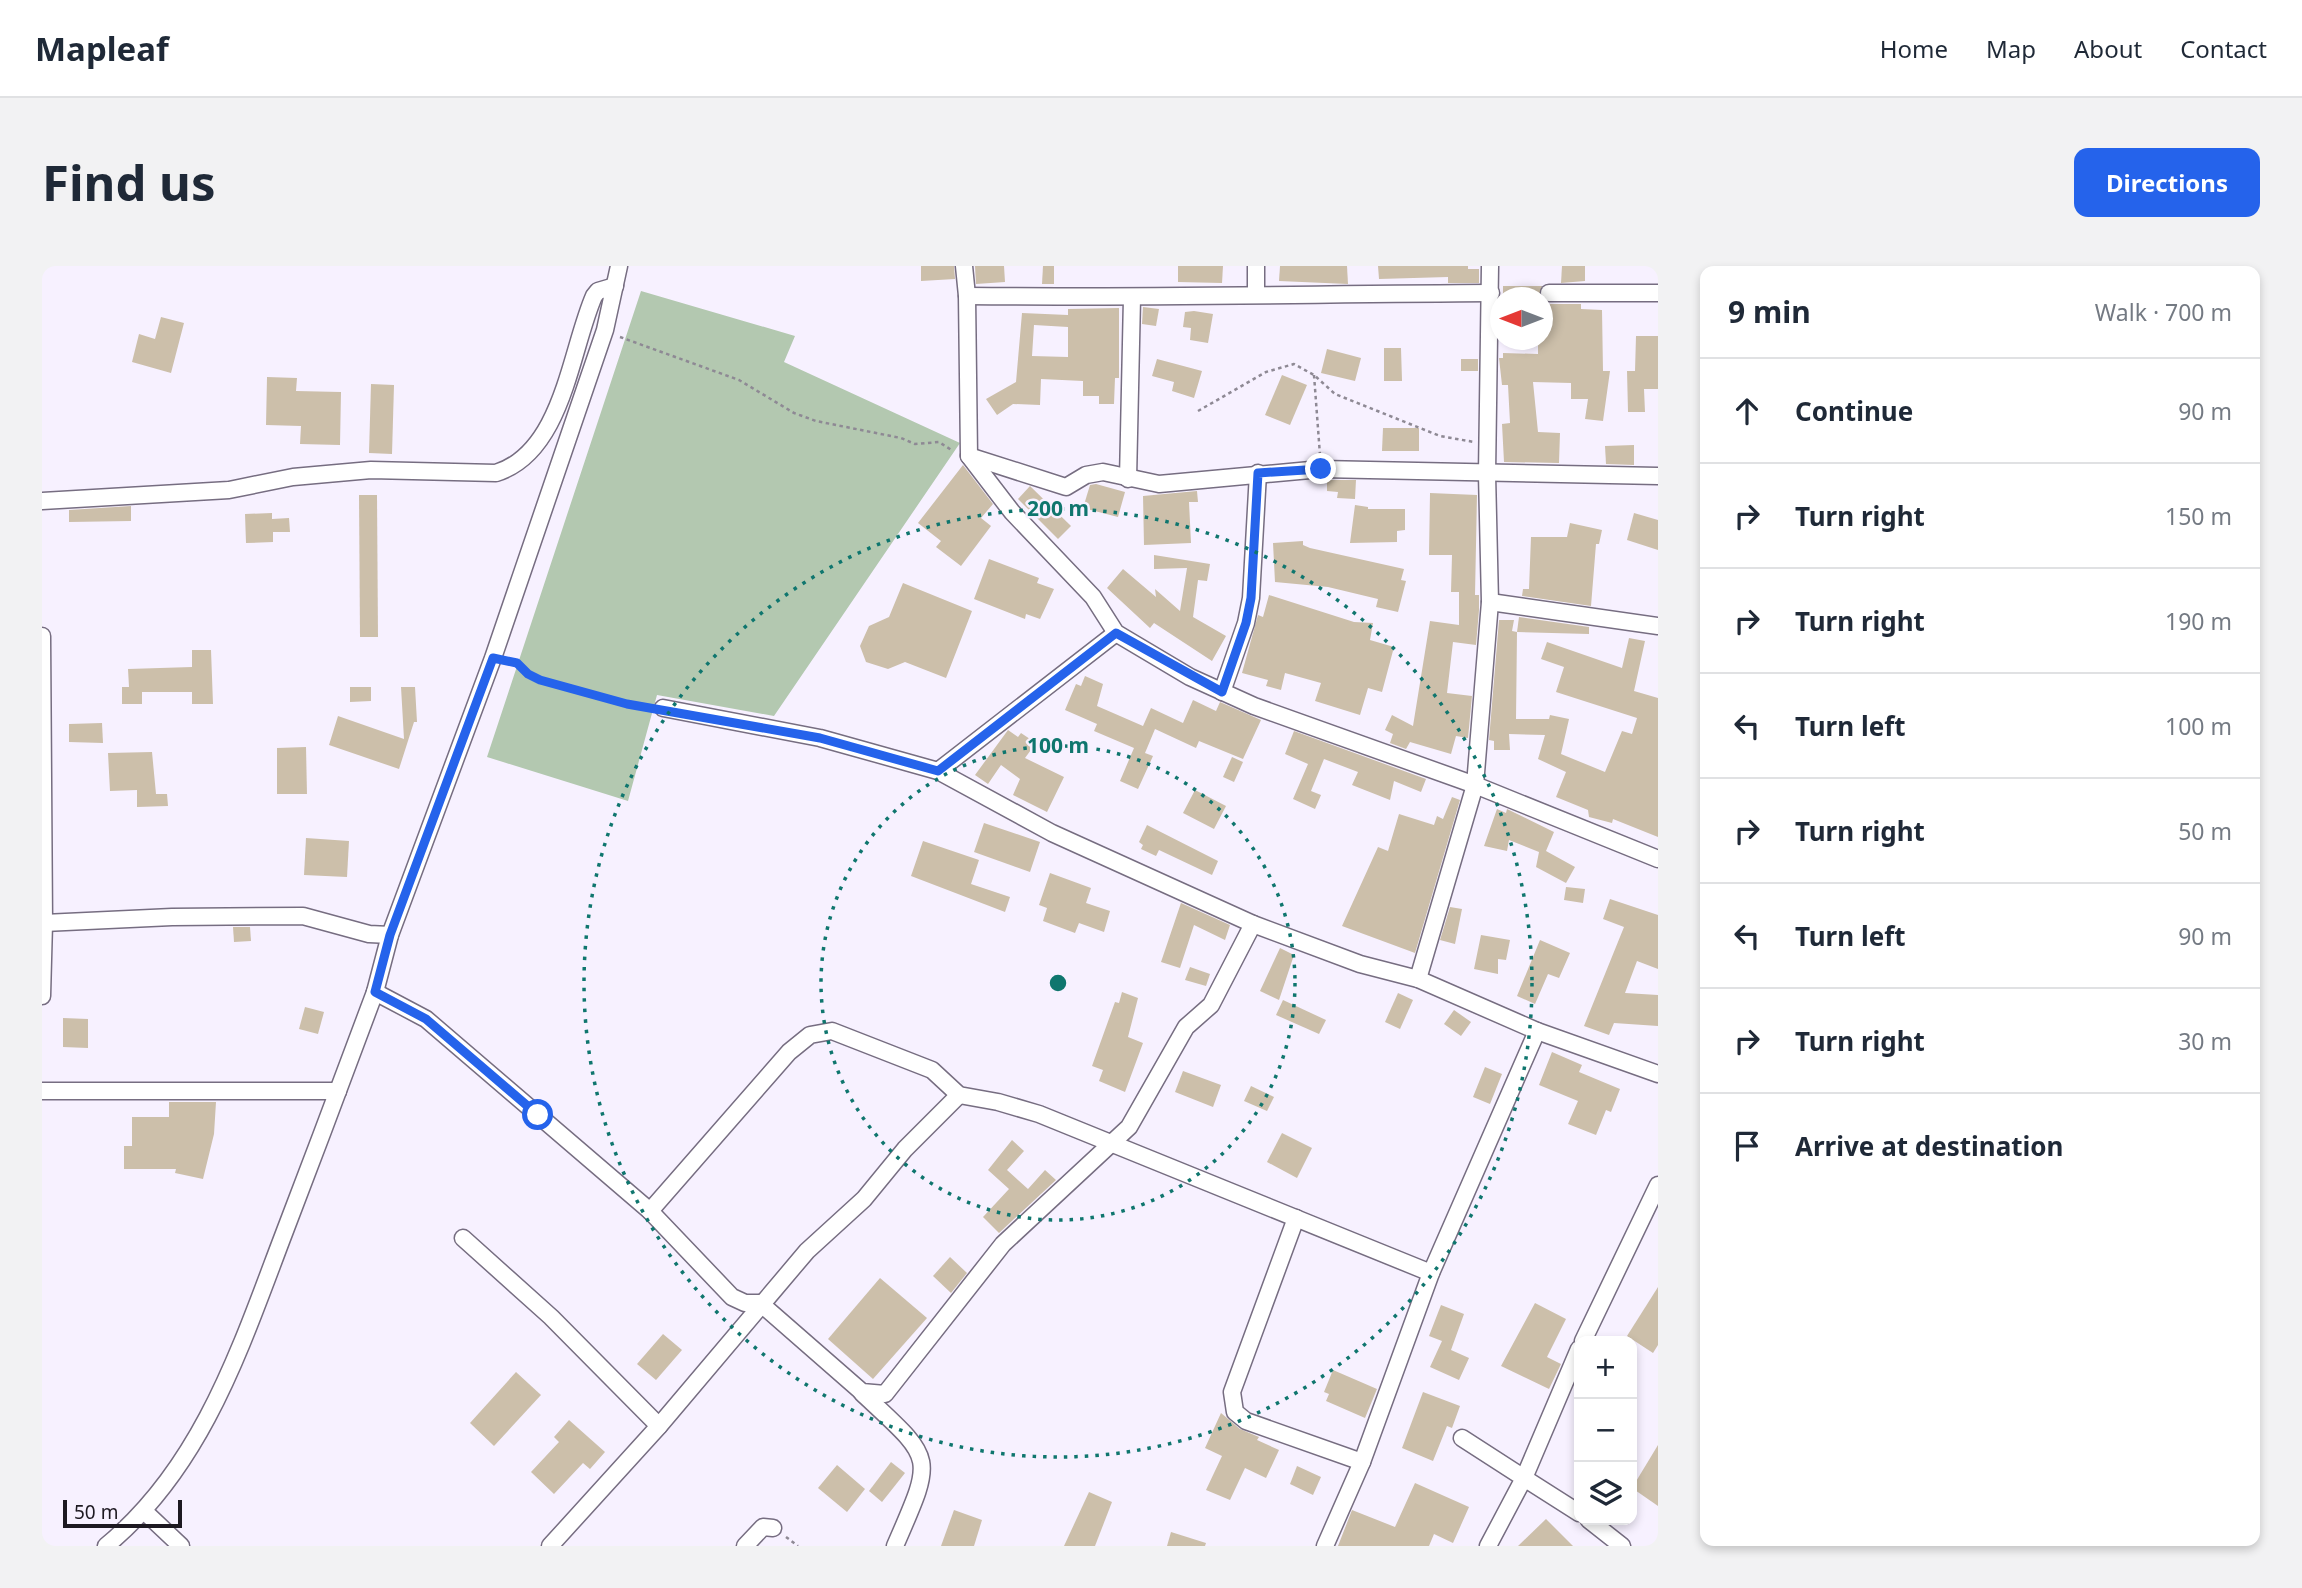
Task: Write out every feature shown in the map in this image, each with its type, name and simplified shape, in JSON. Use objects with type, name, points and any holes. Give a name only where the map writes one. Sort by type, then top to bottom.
[{"type":"street","points":[[106,1546],[145,1512],[181,1464],[213,1409],[239,1352],[375,992],[390,935],[493,658],[606,330],[619,266]]},
{"type":"street","points":[[964,266],[967,296],[969,456],[1012,512],[1093,597],[1116,633],[1222,692],[1289,720],[1475,785],[1658,859]]},
{"type":"street","points":[[1256,266],[1256,294]]},
{"type":"street","points":[[1490,266],[1491,287]]},
{"type":"street","points":[[42,501],[229,490],[293,477],[371,470],[496,473],[515,467],[550,422],[567,382],[594,296],[598,291],[615,286]]},
{"type":"street","points":[[967,296],[1132,298],[1256,294],[1490,293]]},
{"type":"street","points":[[1553,293],[1658,293]]},
{"type":"street","points":[[1128,479],[1132,298]]},
{"type":"street","points":[[1418,979],[1475,785],[1490,602],[1487,444],[1490,331]]},
{"type":"street","points":[[969,456],[1066,487],[1086,475],[1103,472],[1159,484],[1321,469],[1658,476]]},
{"type":"street","points":[[1222,692],[1246,623],[1251,598],[1258,473]]},
{"type":"street","points":[[1490,602],[1658,626]]},
{"type":"street","points":[[938,771],[1116,633]]},
{"type":"street","points":[[42,636],[42,996]]},
{"type":"street","points":[[663,708],[820,738],[938,771],[1052,833],[1252,924],[1360,964],[1418,979],[1537,1031],[1658,1074]]},
{"type":"street","points":[[44,923],[172,917],[303,916],[369,934],[390,935]]},
{"type":"street","points":[[862,1392],[885,1394],[1003,1244],[1129,1127],[1186,1027],[1211,1005],[1252,924]]},
{"type":"street","points":[[375,992],[426,1019],[650,1211],[732,1297],[745,1303],[761,1303],[862,1392],[915,1445],[924,1468],[920,1491],[895,1546]]},
{"type":"street","points":[[650,1211],[789,1052],[810,1035],[832,1031],[932,1070],[959,1095],[998,1102],[1038,1114],[1431,1273]]},
{"type":"street","points":[[1325,1546],[1362,1462],[1431,1273],[1537,1031]]},
{"type":"street","points":[[42,1091],[338,1091]]},
{"type":"street","points":[[551,1546],[659,1426],[807,1251],[864,1199],[905,1149],[959,1095]]},
{"type":"street","points":[[1585,1336],[1658,1185]]},
{"type":"street","points":[[1296,1218],[1232,1392],[1235,1412],[1246,1421],[1362,1462]]},
{"type":"street","points":[[463,1238],[551,1317],[659,1426]]},
{"type":"street","points":[[1489,1546],[1524,1478],[1574,1361]]},
{"type":"street","points":[[1462,1438],[1574,1510]]},
{"type":"street","points":[[145,1512],[181,1546]]},
{"type":"street","points":[[1595,1525],[1622,1546]]},
{"type":"street","points":[[745,1546],[763,1527],[773,1528]]},
{"type":"path","points":[[606,330],[641,347],[658,350],[739,380],[794,413],[816,421],[901,438],[915,444],[939,442],[958,454],[969,456]]},
{"type":"path","points":[[1199,411],[1266,372],[1294,364],[1314,375],[1335,394],[1440,436],[1487,444]]},
{"type":"path","points":[[1314,375],[1321,469]]},
{"type":"path","points":[[493,658],[517,663],[528,674],[540,680],[627,704],[663,708]]},
{"type":"green space","points":[[641,291],[795,336],[784,362],[960,443],[774,716],[657,695],[628,801],[487,757]]},
{"type":"building","points":[[921,266],[954,266],[955,279],[921,281]]},
{"type":"building","points":[[975,266],[1004,266],[1005,282],[976,284]]},
{"type":"building","points":[[1043,266],[1054,266],[1054,284],[1042,284]]},
{"type":"building","points":[[1178,266],[1223,266],[1222,283],[1178,282]]},
{"type":"building","points":[[1280,266],[1347,266],[1348,284],[1279,281]]},
{"type":"building","points":[[1378,266],[1468,266],[1468,269],[1479,269],[1479,283],[1448,283],[1448,277],[1379,279]]},
{"type":"building","points":[[1562,266],[1585,266],[1585,281],[1561,283]]},
{"type":"building","points":[[1503,286],[1542,286],[1542,287]]},
{"type":"building","points":[[1553,304],[1581,304],[1581,309],[1602,310],[1603,371],[1610,371],[1603,421],[1585,419],[1588,399],[1571,399],[1571,383],[1533,382],[1538,432],[1560,433],[1559,463],[1504,462],[1502,424],[1510,423],[1508,385],[1502,385],[1499,358],[1503,358],[1503,353],[1538,354],[1538,350],[1553,350]]},
{"type":"building","points":[[1143,307],[1159,309],[1156,326],[1142,324]]},
{"type":"building","points":[[1119,308],[1119,378],[1115,378],[1114,404],[1099,404],[1099,396],[1083,396],[1083,381],[1041,379],[1040,405],[1013,404],[997,415],[986,399],[1016,382],[1022,313],[1068,315],[1068,309]],"holes":[[[1034,325],[1068,327],[1068,357],[1032,356]]]},
{"type":"building","points":[[1185,312],[1213,314],[1208,343],[1190,340],[1191,328],[1183,327]]},
{"type":"building","points":[[161,317],[184,323],[171,373],[132,362],[139,334],[155,339]]},
{"type":"building","points":[[1636,336],[1658,336],[1658,389],[1644,389],[1645,412],[1628,412],[1627,371],[1635,371]]},
{"type":"building","points":[[1384,348],[1401,348],[1402,381],[1384,381]]},
{"type":"building","points":[[1327,349],[1361,358],[1355,381],[1321,373]]},
{"type":"building","points":[[1157,359],[1202,371],[1194,398],[1172,391],[1174,382],[1152,376]]},
{"type":"building","points":[[1461,359],[1478,359],[1478,371],[1461,371]]},
{"type":"building","points":[[1282,375],[1307,385],[1290,425],[1265,415]]},
{"type":"building","points":[[267,377],[297,378],[296,391],[341,392],[340,445],[300,444],[301,426],[266,425]]},
{"type":"building","points":[[371,384],[394,385],[392,454],[369,453]]},
{"type":"building","points":[[1383,428],[1419,428],[1419,451],[1382,451]]},
{"type":"building","points":[[1634,445],[1634,465],[1606,464],[1605,446]]},
{"type":"building","points":[[963,465],[993,504],[981,518],[991,526],[961,566],[936,547],[941,541],[918,523]]},
{"type":"building","points":[[1327,480],[1356,480],[1355,499],[1337,498],[1338,492],[1327,491]]},
{"type":"building","points":[[1096,484],[1125,492],[1118,517],[1083,508],[1090,485]]},
{"type":"building","points":[[1030,486],[1071,526],[1058,539],[1018,499]]},
{"type":"building","points":[[1197,491],[1198,502],[1189,502],[1191,543],[1144,545],[1143,496]]},
{"type":"building","points":[[1430,493],[1477,495],[1475,595],[1479,595],[1479,610],[1476,645],[1453,642],[1447,693],[1472,696],[1468,738],[1456,736],[1451,754],[1410,742],[1406,749],[1390,743],[1393,734],[1385,730],[1392,715],[1413,726],[1430,621],[1459,625],[1459,592],[1451,592],[1452,555],[1429,555]]},
{"type":"building","points":[[359,495],[377,495],[378,637],[360,637]]},
{"type":"building","points":[[1355,505],[1368,509],[1405,509],[1405,530],[1397,531],[1397,542],[1350,543]]},
{"type":"building","points":[[131,506],[131,521],[69,522],[69,510]]},
{"type":"building","points":[[272,513],[272,519],[289,518],[290,532],[273,532],[273,542],[246,543],[245,514]]},
{"type":"building","points":[[1634,513],[1658,520],[1658,550],[1627,540]]},
{"type":"building","points":[[1570,523],[1602,530],[1599,544],[1596,544],[1591,606],[1522,596],[1523,589],[1529,589],[1531,537],[1567,537]]},
{"type":"building","points":[[1303,541],[1303,545],[1310,548],[1404,569],[1401,580],[1406,581],[1398,612],[1376,607],[1378,599],[1328,587],[1275,582],[1273,543]]},
{"type":"building","points":[[1154,555],[1210,564],[1207,581],[1198,580],[1193,617],[1226,636],[1212,661],[1154,623],[1150,628],[1107,588],[1123,569],[1156,597],[1155,589],[1180,611],[1187,568],[1154,569]]},
{"type":"building","points":[[989,559],[1039,578],[1037,583],[1054,589],[1040,619],[1026,614],[1025,619],[974,599]]},
{"type":"building","points":[[903,583],[972,611],[946,678],[905,662],[888,669],[866,662],[860,646],[869,626],[889,617]]},
{"type":"building","points":[[1269,595],[1354,622],[1373,623],[1370,640],[1394,647],[1382,692],[1368,688],[1360,715],[1315,701],[1321,683],[1285,673],[1281,690],[1266,686],[1268,680],[1242,673],[1258,615],[1263,617]]},
{"type":"building","points":[[1519,617],[1589,627],[1589,634],[1517,632]]},
{"type":"building","points":[[1499,620],[1514,620],[1512,631],[1517,632],[1516,719],[1549,719],[1550,715],[1569,719],[1561,754],[1605,772],[1622,731],[1632,734],[1637,718],[1556,692],[1564,667],[1541,659],[1547,642],[1622,668],[1629,638],[1645,641],[1634,691],[1658,698],[1658,837],[1613,819],[1612,823],[1589,817],[1588,810],[1556,797],[1566,772],[1538,759],[1545,735],[1509,734],[1510,750],[1494,750],[1494,741],[1489,740]]},
{"type":"building","points":[[192,650],[211,650],[213,704],[192,704],[192,692],[142,692],[142,704],[122,704],[122,687],[129,687],[128,669],[192,667]]},
{"type":"building","points":[[1085,676],[1103,684],[1097,706],[1143,726],[1151,708],[1183,723],[1193,700],[1216,711],[1220,702],[1261,720],[1243,759],[1199,741],[1196,748],[1155,729],[1145,753],[1153,756],[1138,789],[1120,781],[1134,748],[1094,731],[1097,724],[1065,710],[1076,684],[1081,686]]},
{"type":"building","points":[[350,687],[371,687],[371,701],[350,702]]},
{"type":"building","points":[[401,687],[415,687],[417,722],[414,722],[399,769],[329,745],[338,716],[404,739]]},
{"type":"building","points":[[102,723],[103,743],[69,742],[69,724]]},
{"type":"building","points":[[1008,730],[1018,737],[1021,733],[1036,743],[1025,758],[1064,777],[1047,812],[1013,795],[1020,779],[1001,765],[988,784],[975,775]]},
{"type":"building","points":[[1294,731],[1426,779],[1421,792],[1394,781],[1390,800],[1352,785],[1358,772],[1324,759],[1311,791],[1321,795],[1315,809],[1293,799],[1308,764],[1285,754]]},
{"type":"building","points":[[306,747],[307,794],[277,794],[277,748]]},
{"type":"building","points":[[152,752],[156,794],[167,794],[168,806],[137,807],[137,790],[110,791],[108,753]]},
{"type":"building","points":[[1232,757],[1243,762],[1234,782],[1223,777]]},
{"type":"building","points":[[1195,790],[1226,806],[1214,829],[1183,813]]},
{"type":"building","points":[[1452,797],[1460,800],[1415,953],[1342,926],[1378,847],[1388,851],[1399,814],[1434,825],[1437,816],[1443,819]]},
{"type":"building","points":[[1497,809],[1506,813],[1507,809],[1554,832],[1546,851],[1575,867],[1566,883],[1536,867],[1539,852],[1509,840],[1507,851],[1484,846]]},
{"type":"building","points":[[984,823],[1040,842],[1030,872],[974,852]]},
{"type":"building","points":[[1147,825],[1218,861],[1212,875],[1159,850],[1156,856],[1141,849],[1143,845],[1139,842]]},
{"type":"building","points":[[306,838],[349,841],[347,877],[304,875]]},
{"type":"building","points":[[923,841],[979,860],[971,884],[1010,897],[1005,912],[911,876]]},
{"type":"building","points":[[1050,873],[1091,888],[1086,903],[1110,911],[1104,932],[1079,923],[1075,933],[1043,921],[1047,908],[1039,905]]},
{"type":"building","points":[[1566,887],[1585,889],[1583,903],[1564,900]]},
{"type":"building","points":[[1610,899],[1658,915],[1658,969],[1637,961],[1625,993],[1658,995],[1658,1026],[1614,1023],[1609,1035],[1584,1026],[1624,927],[1603,919]]},
{"type":"building","points":[[1181,903],[1230,925],[1225,940],[1194,925],[1180,968],[1161,962]]},
{"type":"building","points":[[1450,907],[1462,909],[1455,944],[1440,940]]},
{"type":"building","points":[[233,927],[250,927],[251,941],[234,942]]},
{"type":"building","points":[[1481,935],[1510,940],[1506,960],[1498,959],[1498,974],[1474,969]]},
{"type":"building","points":[[1540,940],[1570,953],[1559,978],[1548,974],[1535,1004],[1517,996]]},
{"type":"building","points":[[1280,948],[1294,955],[1279,1000],[1260,991]]},
{"type":"building","points":[[1190,967],[1210,974],[1206,986],[1185,980]]},
{"type":"building","points":[[1122,992],[1138,998],[1128,1037],[1143,1043],[1125,1092],[1099,1081],[1103,1070],[1092,1066],[1115,1002],[1119,1003]]},
{"type":"building","points":[[1398,993],[1413,1000],[1400,1029],[1385,1022]]},
{"type":"building","points":[[1283,1000],[1326,1020],[1319,1034],[1276,1015]]},
{"type":"building","points":[[305,1007],[324,1012],[318,1034],[299,1029]]},
{"type":"building","points":[[1454,1010],[1471,1022],[1461,1036],[1444,1024]]},
{"type":"building","points":[[63,1018],[88,1019],[88,1048],[63,1047]]},
{"type":"building","points":[[1552,1052],[1582,1065],[1579,1072],[1620,1089],[1611,1112],[1606,1110],[1596,1135],[1568,1124],[1578,1101],[1539,1085]]},
{"type":"building","points":[[1485,1067],[1502,1074],[1490,1104],[1473,1097]]},
{"type":"building","points":[[1183,1071],[1221,1085],[1213,1107],[1175,1092]]},
{"type":"building","points":[[1251,1086],[1274,1097],[1267,1111],[1244,1101]]},
{"type":"building","points":[[169,1102],[216,1102],[214,1134],[203,1179],[175,1173],[176,1169],[124,1169],[124,1146],[132,1146],[132,1117],[169,1117]]},
{"type":"building","points":[[1282,1133],[1312,1148],[1297,1178],[1267,1162]]},
{"type":"building","points":[[1012,1140],[1024,1151],[1007,1170],[1028,1189],[1045,1170],[1056,1180],[999,1233],[983,1217],[1009,1189],[988,1170]]},
{"type":"building","points":[[950,1257],[967,1273],[951,1293],[933,1276]]},
{"type":"building","points":[[880,1278],[927,1318],[873,1379],[828,1339]]},
{"type":"building","points":[[1658,1287],[1658,1345],[1653,1353],[1637,1343],[1637,1336],[1627,1336]]},
{"type":"building","points":[[1535,1303],[1566,1319],[1547,1357],[1561,1364],[1549,1389],[1501,1366]]},
{"type":"building","points":[[1441,1305],[1464,1314],[1451,1350],[1469,1358],[1459,1380],[1430,1367],[1442,1341],[1429,1336]]},
{"type":"building","points":[[663,1334],[682,1350],[656,1380],[637,1364]]},
{"type":"building","points":[[1333,1370],[1377,1389],[1365,1418],[1326,1401],[1329,1394],[1324,1392]]},
{"type":"building","points":[[516,1372],[541,1395],[494,1446],[470,1423]]},
{"type":"building","points":[[1423,1392],[1460,1406],[1452,1428],[1447,1426],[1433,1461],[1402,1448]]},
{"type":"building","points":[[1221,1413],[1240,1429],[1259,1437],[1257,1440],[1279,1450],[1266,1478],[1245,1468],[1230,1500],[1206,1490],[1222,1456],[1205,1448]]},
{"type":"building","points":[[569,1420],[605,1452],[590,1469],[583,1463],[554,1494],[531,1472],[559,1442],[554,1437]]},
{"type":"building","points":[[1658,1445],[1658,1506],[1637,1491],[1637,1480]]},
{"type":"building","points":[[891,1462],[905,1473],[882,1502],[869,1491]]},
{"type":"building","points":[[837,1465],[865,1489],[847,1512],[818,1488]]},
{"type":"building","points":[[1297,1466],[1321,1477],[1313,1495],[1290,1484]]},
{"type":"building","points":[[1415,1483],[1469,1507],[1453,1543],[1434,1534],[1429,1546],[1338,1546],[1352,1510],[1395,1527]]},
{"type":"building","points":[[1089,1492],[1112,1502],[1095,1546],[1064,1546]]},
{"type":"building","points":[[954,1510],[982,1520],[974,1546],[941,1546]]},
{"type":"building","points":[[1546,1519],[1573,1546],[1518,1546]]},
{"type":"building","points":[[1171,1532],[1206,1543],[1205,1546],[1167,1546]]},
{"type":"route","points":[[538,1115],[426,1019],[375,992],[390,935],[493,658],[517,663],[528,674],[540,680],[627,704],[663,708],[820,738],[938,771],[1116,633],[1190,677],[1222,692],[1246,623],[1251,598],[1258,473],[1321,469]]}]
